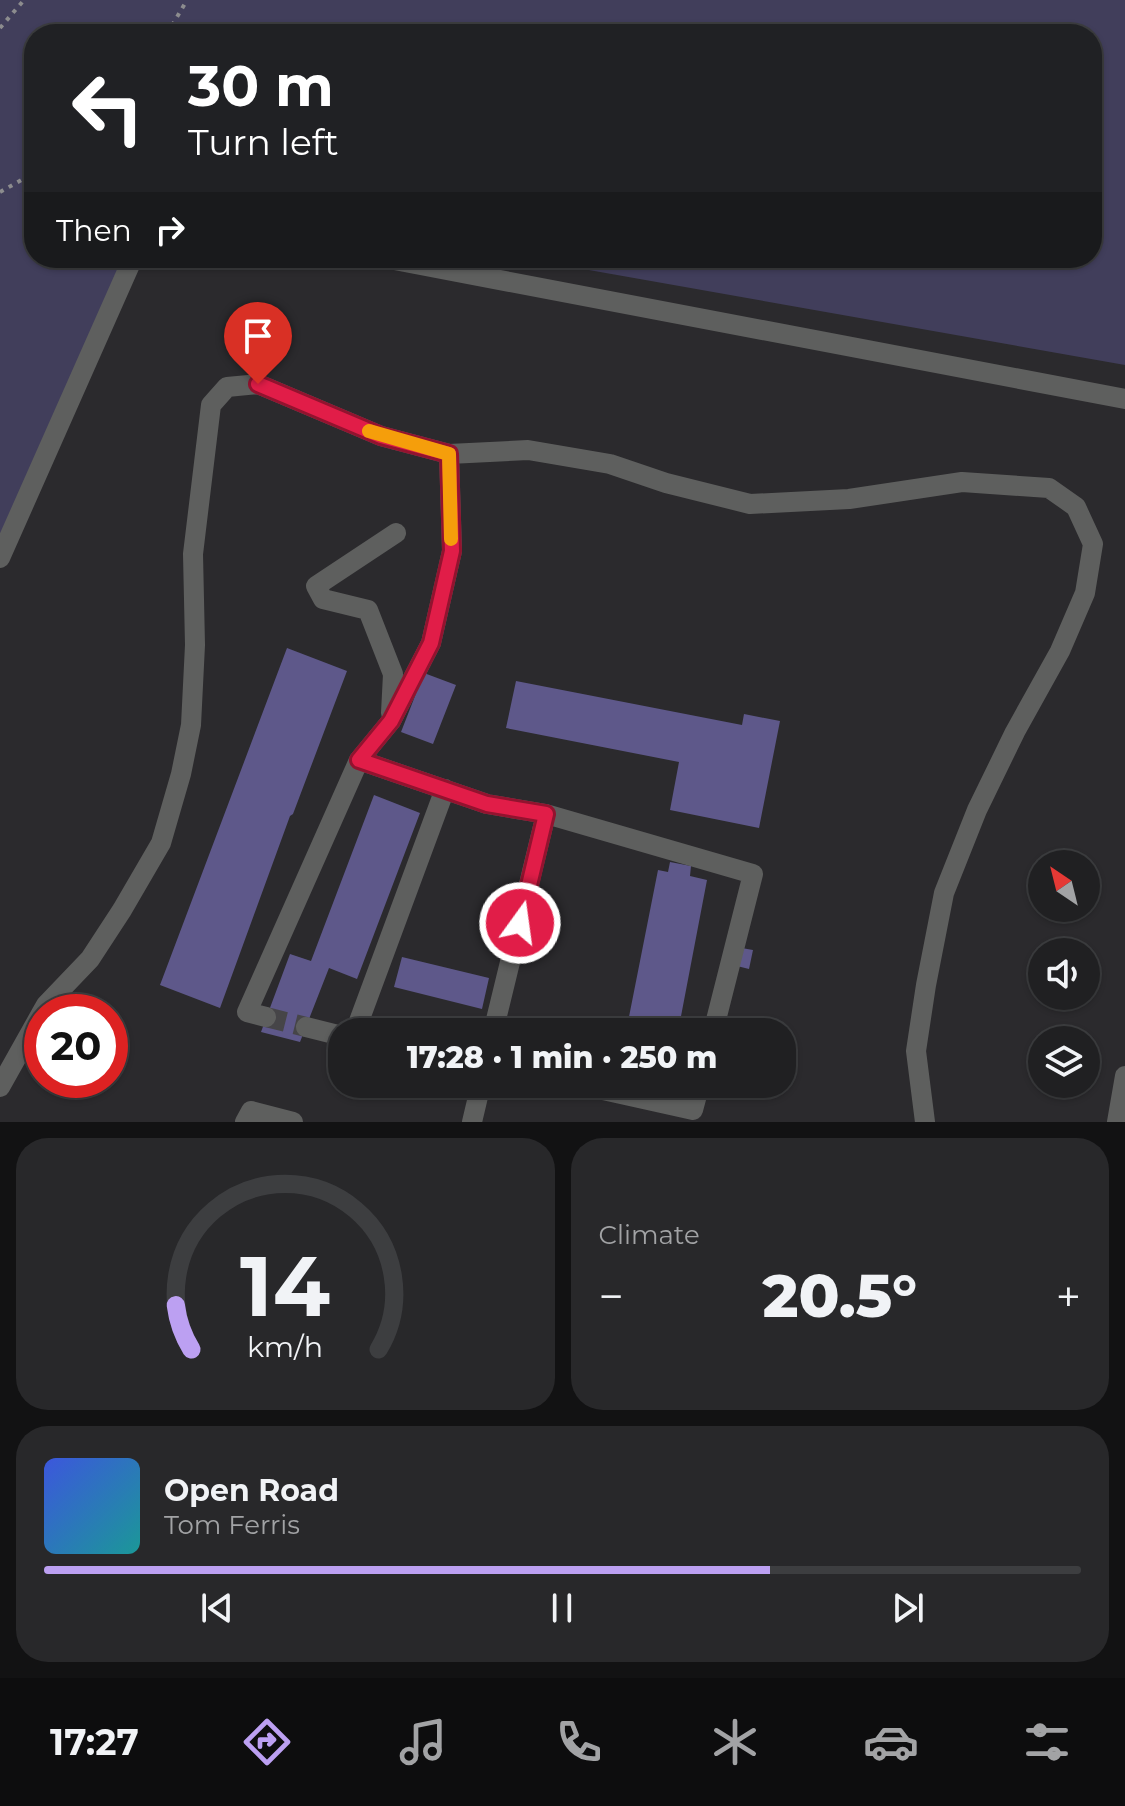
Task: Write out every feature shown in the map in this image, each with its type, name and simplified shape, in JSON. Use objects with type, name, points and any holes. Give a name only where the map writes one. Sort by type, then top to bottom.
[{"type":"lane","points":[[0,558],[129,268]]},
{"type":"lane","points":[[437,268],[1125,399]]},
{"type":"lane","points":[[57,994],[90,959],[161,843],[181,774],[192,712],[195,645],[193,554],[211,405],[227,387],[258,384],[381,436],[449,454],[528,450],[610,464],[666,483],[750,504],[849,499],[962,482],[1049,488],[1076,507],[1093,544],[1085,593],[1060,651],[1015,732],[977,810],[944,893],[916,1051],[925,1122]]},
{"type":"lane","points":[[266,1017],[247,1012],[359,760],[391,721],[431,643],[452,551],[449,454]]},
{"type":"lane","points":[[391,721],[393,674],[368,610],[323,599],[316,586],[396,533]]},
{"type":"lane","points":[[359,760],[487,804],[546,814],[753,874],[717,1018]]},
{"type":"lane","points":[[360,1018],[445,789]]},
{"type":"lane","points":[[496,1018],[546,814]]},
{"type":"lane","points":[[306,1027],[328,1032]]},
{"type":"lane","points":[[0,1087],[24,1044]]},
{"type":"lane","points":[[1117,1122],[1125,1076]]},
{"type":"lane","points":[[472,1122],[478,1098]]},
{"type":"lane","points":[[639,1098],[693,1110],[696,1098]]},
{"type":"lane","points":[[245,1122],[251,1111],[293,1122]]},
{"type":"path","points":[[0,28],[24,0]]},
{"type":"path","points":[[173,24],[187,0]]},
{"type":"path","points":[[0,192],[24,179]]},
{"type":"shaded area","points":[[0,0],[1125,0],[1125,365],[577,268],[1102,268],[1102,24],[24,24],[24,268],[124,268],[0,557]]},
{"type":"building","points":[[287,648],[347,671],[220,1008],[160,985]]},
{"type":"building","points":[[424,673],[456,685],[433,744],[401,732]]},
{"type":"building","points":[[516,681],[742,725],[744,714],[780,721],[759,828],[670,810],[679,762],[506,728]]},
{"type":"building","points":[[374,795],[420,813],[357,979],[329,968],[300,1042],[261,1032],[290,954],[311,961]]},
{"type":"building","points":[[670,862],[691,866],[690,876],[707,880],[681,1018],[629,1018],[658,870],[668,872]]},
{"type":"building","points":[[736,947],[753,950],[749,969],[733,965]]},
{"type":"building","points":[[402,957],[489,978],[482,1009],[394,987]]},
{"type":"tunnel","points":[[266,1017],[306,1027]]},
{"type":"slow traffic","points":[[369,431],[449,454],[451,539]]},
{"type":"route","points":[[258,384],[381,436],[449,454],[452,551],[431,643],[391,721],[359,760],[487,804],[546,814],[520,923]]}]
